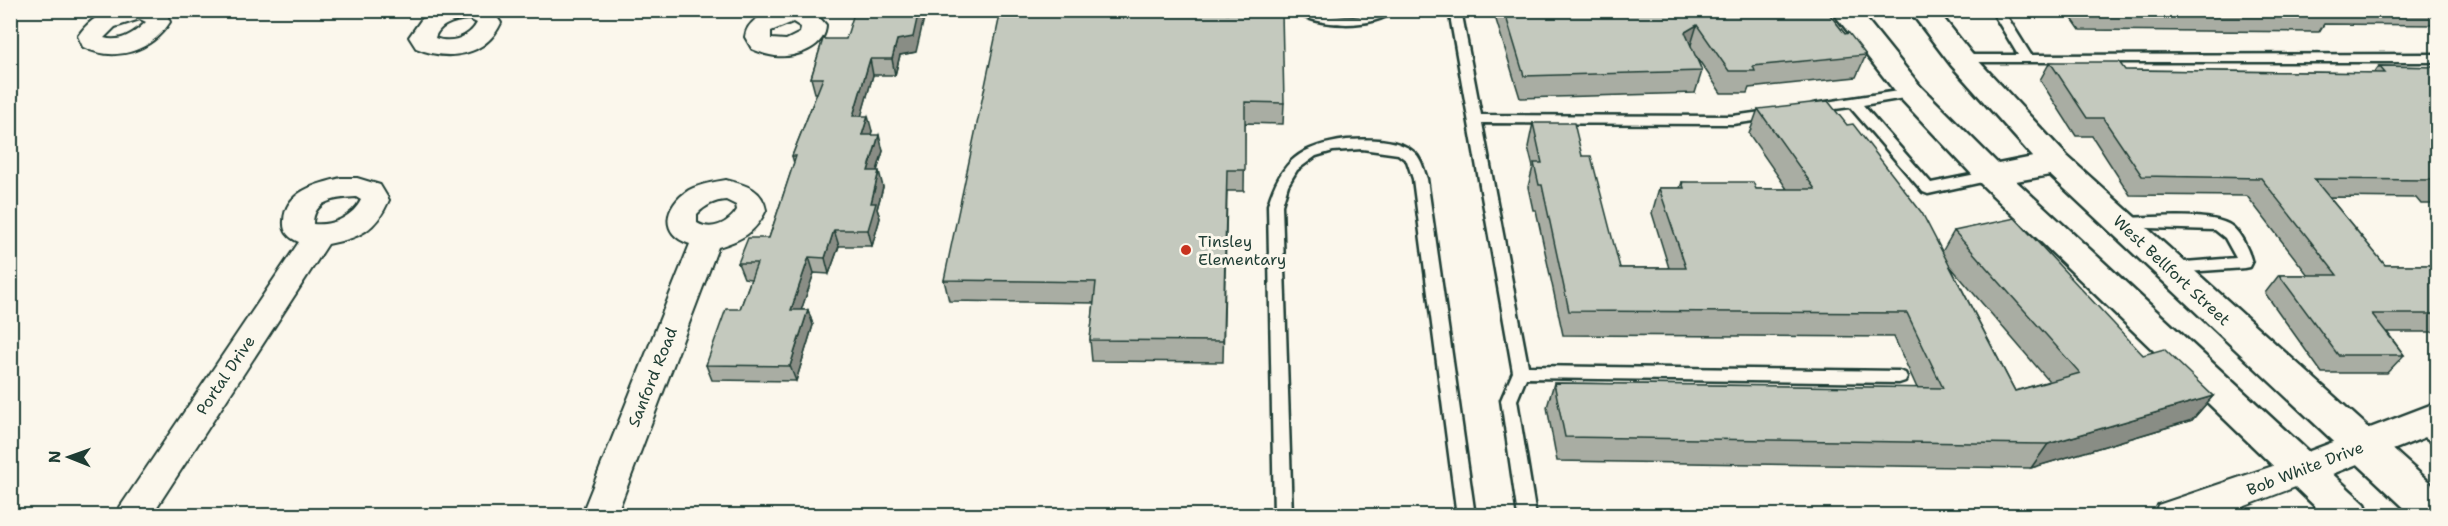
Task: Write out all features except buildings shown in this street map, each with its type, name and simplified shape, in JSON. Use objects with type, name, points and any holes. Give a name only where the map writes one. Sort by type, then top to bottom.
[{"type":"main road","points":[[1844,10],[1911,93],[1991,176],[2351,516]]},
{"type":"main road","name":"West Bellfort Street","points":[[1922,10],[1961,59],[2056,163],[2362,447],[2438,514]]},
{"type":"main road","points":[[1991,176],[2056,163]]},
{"type":"main road","name":"Bob White Drive","points":[[2302,470],[2362,447],[2431,427]]},
{"type":"street","name":"Portal Drive","points":[[131,516],[318,236]]},
{"type":"street","name":"Sanford Road","points":[[598,516],[707,238]]},
{"type":"street","name":"Bob White Drive","points":[[2171,516],[2302,470]]},
{"type":"lane","points":[[1298,10],[1338,19],[1379,18],[1389,10]]},
{"type":"lane","points":[[1455,10],[1521,372],[1509,400],[1527,516]]},
{"type":"lane","points":[[1997,10],[2026,58]]},
{"type":"lane","points":[[1961,59],[2438,58]]},
{"type":"lane","points":[[1475,118],[1733,120],[1911,93]]},
{"type":"lane","points":[[1853,102],[1928,189],[1991,176]]},
{"type":"lane","points":[[1283,516],[1275,205],[1281,183],[1293,167],[1311,153],[1336,146],[1371,145],[1394,147],[1412,158],[1420,178],[1466,516]]},
{"type":"lane","points":[[2121,223],[2210,224],[2224,228],[2244,255],[2245,263],[2170,268]]},
{"type":"lane","points":[[1521,372],[1899,377]]},
{"type":"place","name":"Tinsley Elementary","points":[[1186,250]]}]
